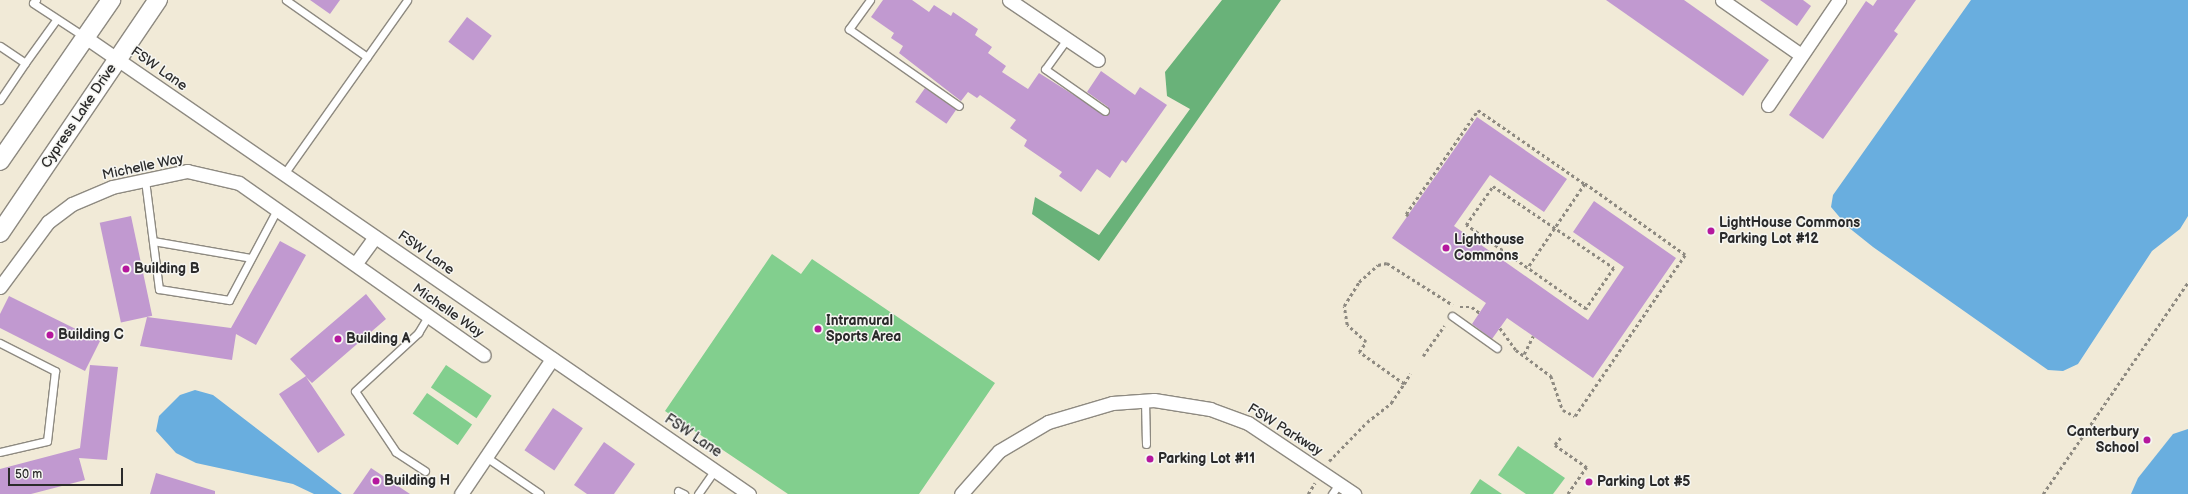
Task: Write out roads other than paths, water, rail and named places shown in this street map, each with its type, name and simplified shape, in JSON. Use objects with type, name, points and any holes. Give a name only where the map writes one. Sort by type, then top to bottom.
[{"type":"main road","points":[[0,161],[111,0]]},
{"type":"main road","name":"Cypress Lake Drive","points":[[0,233],[158,0]]},
{"type":"street","points":[[1010,0],[1098,60]]},
{"type":"street","points":[[1722,0],[1801,55]]},
{"type":"street","points":[[1768,105],[1839,0]]},
{"type":"street","name":"FSW Lane","points":[[85,37],[749,494]]},
{"type":"street","name":"Michelle Way","points":[[0,287],[48,222],[72,204],[112,187],[187,171],[239,183],[278,208],[356,263],[427,318],[484,355]]},
{"type":"street","points":[[356,263],[375,237]]},
{"type":"street","points":[[461,494],[552,359]]},
{"type":"street","name":"FSW Parkway","points":[[961,494],[999,451],[1024,434],[1073,412],[1112,403],[1145,400],[1192,404],[1228,414],[1267,434],[1322,472],[1336,489],[1354,494]]},
{"type":"lane","points":[[286,0],[367,57]]},
{"type":"lane","points":[[284,174],[407,0]]},
{"type":"lane","points":[[870,0],[849,29],[960,106]]},
{"type":"lane","points":[[35,2],[56,20],[85,37]]},
{"type":"lane","points":[[0,98],[56,20]]},
{"type":"lane","points":[[1067,39],[1045,69],[1105,111]]},
{"type":"lane","points":[[0,46],[24,63]]},
{"type":"lane","points":[[145,180],[159,289],[229,300],[278,208]]},
{"type":"lane","points":[[153,241],[251,258]]},
{"type":"lane","points":[[1452,316],[1497,348]]},
{"type":"lane","points":[[425,471],[396,452],[355,391],[418,333],[427,318]]},
{"type":"lane","points":[[0,343],[55,371],[47,441],[0,452]]},
{"type":"lane","points":[[1145,400],[1146,444]]},
{"type":"lane","points":[[486,457],[540,494]]},
{"type":"lane","points":[[698,494],[715,470]]},
{"type":"water","points":[[1971,0],[2188,0],[2188,216],[2180,229],[2152,251],[2078,364],[2063,371],[2048,370],[1873,247],[1848,227],[1831,207],[1833,195]]},
{"type":"water","points":[[195,390],[213,395],[342,494],[314,494],[293,484],[196,463],[176,453],[156,431],[159,416],[180,395]]},
{"type":"water","points":[[2188,429],[2188,494],[2131,494],[2138,478],[2173,434]]},
{"type":"place","name":"LightHouse Commons Parking Lot #12","points":[[1711,231]]},
{"type":"place","name":"Lighthouse Commons","points":[[1446,248]]},
{"type":"place","name":"Building B","points":[[126,269]]},
{"type":"place","name":"Intramural Sports Area","points":[[818,329]]},
{"type":"place","name":"Building C","points":[[50,335]]},
{"type":"place","name":"Building A","points":[[338,339]]},
{"type":"place","name":"Canterbury School","points":[[2147,440]]},
{"type":"place","name":"Parking Lot #11","points":[[1150,459]]},
{"type":"place","name":"Building H","points":[[376,481]]},
{"type":"place","name":"Parking Lot #5","points":[[1589,482]]}]
